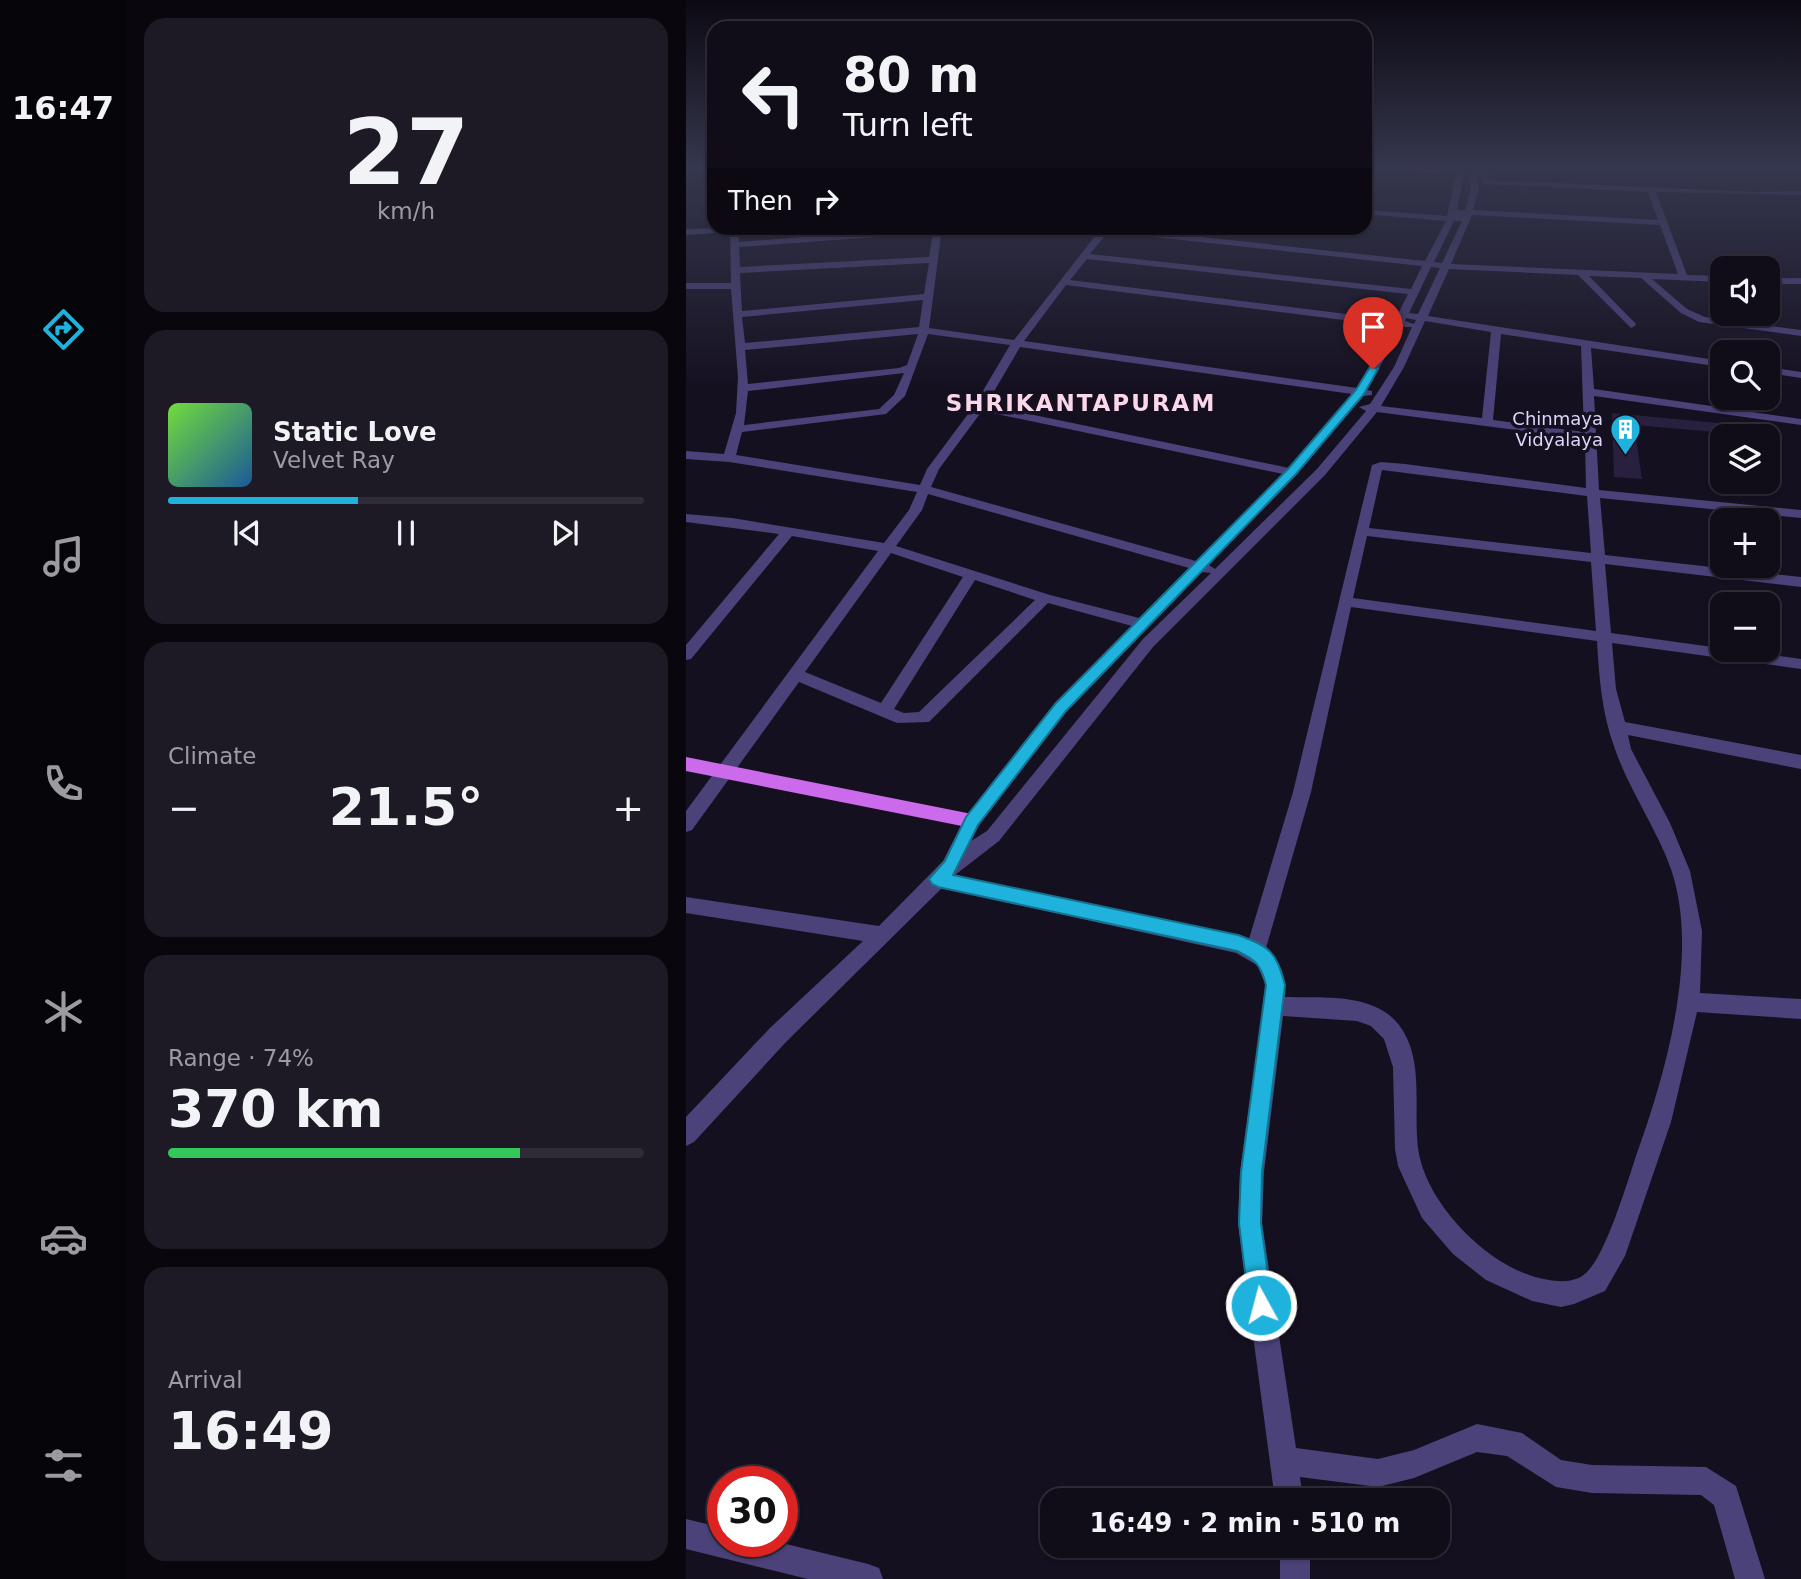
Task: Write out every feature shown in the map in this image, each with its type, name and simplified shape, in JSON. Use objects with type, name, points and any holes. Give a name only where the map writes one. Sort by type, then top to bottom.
[{"type":"main road","points":[[686,764],[972,821]]},
{"type":"street","points":[[729,458],[742,413],[743,388],[735,244],[751,243]]},
{"type":"street","points":[[737,429],[882,412],[899,396],[924,331],[936,243]]},
{"type":"street","points":[[686,825],[915,510],[933,469],[979,407],[1017,343],[1093,243]]},
{"type":"street","points":[[1273,243],[1444,266],[1710,279]]},
{"type":"street","points":[[944,873],[972,821],[1061,707],[1292,472],[1360,392],[1401,319],[1438,243]]},
{"type":"street","points":[[686,1134],[778,1034],[944,873],[993,836],[1147,643],[1321,472],[1373,409],[1399,367],[1455,243]]},
{"type":"street","points":[[1671,243],[1684,278]]},
{"type":"street","points":[[1083,256],[1414,292]]},
{"type":"street","points":[[736,270],[933,260]]},
{"type":"street","points":[[1581,273],[1631,325]]},
{"type":"street","points":[[1645,277],[1692,316],[1710,321],[1801,333]]},
{"type":"street","points":[[1780,281],[1801,281]]},
{"type":"street","points":[[1062,282],[1496,330],[1710,361]]},
{"type":"street","points":[[686,286],[737,286]]},
{"type":"street","points":[[737,314],[928,297]]},
{"type":"street","points":[[1487,423],[1496,330]]},
{"type":"street","points":[[740,347],[924,331],[1382,395]]},
{"type":"street","points":[[1273,1006],[1361,1012],[1378,1018],[1392,1032],[1403,1061],[1409,1164],[1427,1207],[1462,1247],[1511,1282],[1563,1294],[1596,1282],[1616,1247],[1660,1122],[1689,1002],[1692,931],[1681,872],[1661,823],[1623,749],[1608,689],[1593,493],[1586,344]]},
{"type":"street","points":[[743,388],[900,371],[912,367]]},
{"type":"street","points":[[1780,372],[1801,375]]},
{"type":"street","points":[[1589,392],[1801,422]]},
{"type":"street","points":[[1350,404],[1591,436]]},
{"type":"street","points":[[979,407],[1292,472]]},
{"type":"street","points":[[686,455],[729,458],[925,489],[1219,573]]},
{"type":"street","points":[[1255,951],[1302,792],[1374,472],[1381,466],[1593,493],[1801,514]]},
{"type":"street","points":[[686,518],[788,531],[888,548],[1045,598],[1142,624]]},
{"type":"street","points":[[686,655],[788,531]]},
{"type":"street","points":[[1361,531],[1801,582]]},
{"type":"street","points":[[884,711],[971,575]]},
{"type":"street","points":[[797,675],[903,719],[923,719],[1045,598]]},
{"type":"street","points":[[1346,602],[1801,664]]},
{"type":"street","points":[[1617,727],[1801,762]]},
{"type":"street","points":[[944,873],[1238,944],[1255,951],[1270,963],[1276,985],[1252,1172],[1250,1223],[1287,1488]]},
{"type":"street","points":[[686,905],[883,935]]},
{"type":"street","points":[[1689,1002],[1801,1009]]},
{"type":"street","points":[[1283,1461],[1378,1473],[1414,1464],[1477,1438],[1511,1443],[1556,1473],[1592,1479],[1706,1481],[1726,1496],[1749,1579]]},
{"type":"street","points":[[686,1534],[868,1579]]},
{"type":"street","points":[[1295,1558],[1295,1579]]},
{"type":"building","name":"Chinmaya Vidyalaya","points":[[1612,413],[1729,424],[1710,424],[1710,431],[1634,425],[1642,479],[1614,477]]},
{"type":"place","name":"Chinmaya Vidyalaya","points":[[1626,456]]},
{"type":"district","name":"SHRIKANTAPURAM","points":[[1081,403]]},
{"type":"route","points":[[1261,1305],[1250,1223],[1252,1172],[1276,985],[1270,963],[1255,951],[1238,944],[938,879],[951,866],[972,821],[1061,707],[1292,472],[1360,392],[1373,369]]}]
